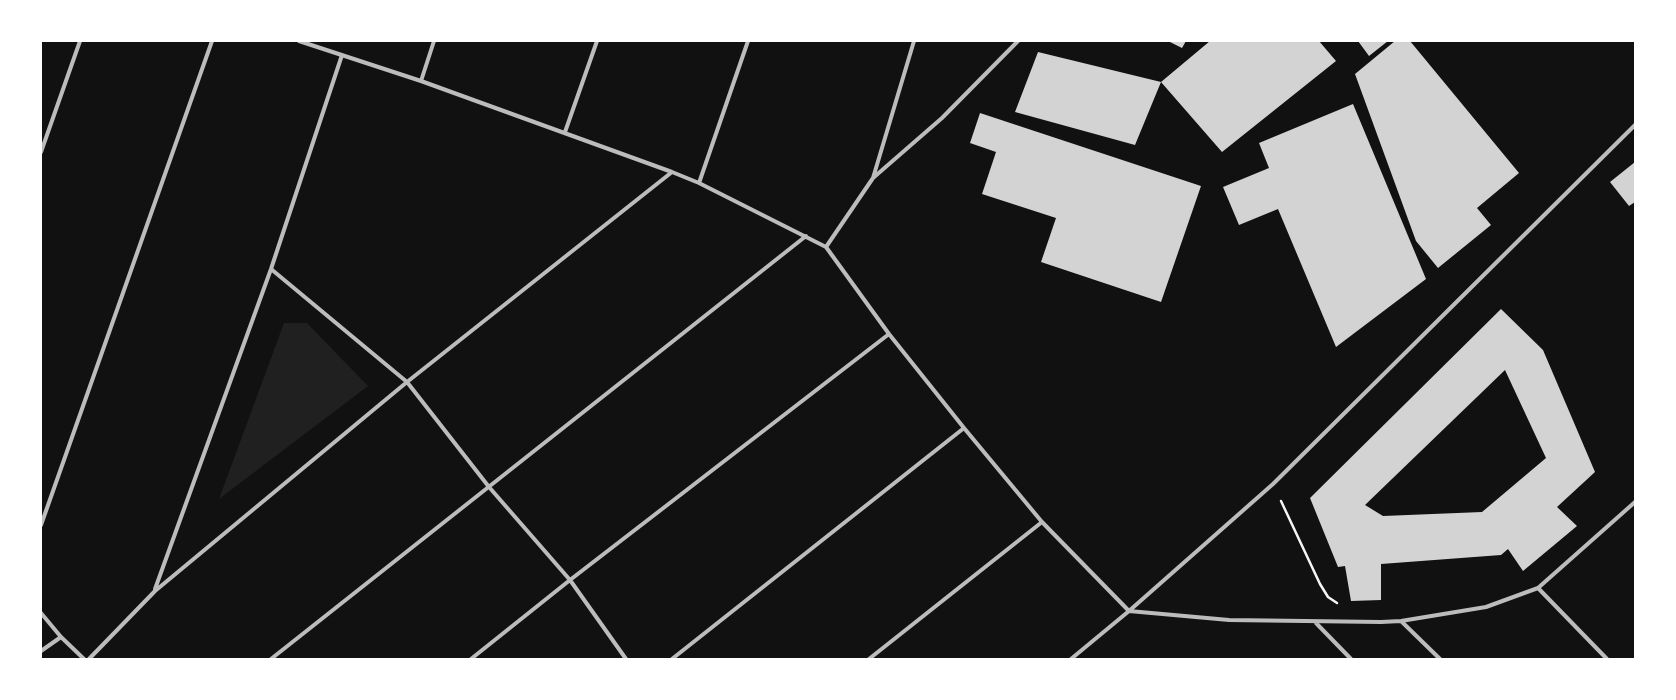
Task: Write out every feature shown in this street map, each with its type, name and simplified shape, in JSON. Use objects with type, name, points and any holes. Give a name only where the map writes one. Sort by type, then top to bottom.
[{"type":"street","points":[[41,152],[80,41]]},
{"type":"street","points":[[41,525],[212,41]]},
{"type":"street","points":[[299,41],[420,80],[672,172],[699,183],[826,247],[889,334],[1042,522],[1129,611],[1229,620],[1316,623],[1401,621],[1486,607],[1538,588],[1635,502]]},
{"type":"street","points":[[420,80],[434,41]]},
{"type":"street","points":[[565,132],[597,41]]},
{"type":"street","points":[[699,183],[748,41]]},
{"type":"street","points":[[873,178],[914,41]]},
{"type":"street","points":[[826,247],[873,178],[942,118],[1018,41]]},
{"type":"street","points":[[155,591],[271,269],[342,55]]},
{"type":"street","points":[[1071,659],[1129,611],[1273,484],[1635,125]]},
{"type":"street","points":[[89,659],[155,591],[407,382],[672,172]]},
{"type":"street","points":[[271,659],[806,236]]},
{"type":"street","points":[[271,269],[407,382],[489,488],[570,580],[626,659]]},
{"type":"street","points":[[472,659],[570,580],[889,334]]},
{"type":"street","points":[[672,659],[964,428]]},
{"type":"street","points":[[869,659],[1042,522]]},
{"type":"street","points":[[1538,588],[1607,659]]},
{"type":"street","points":[[41,613],[84,659]]},
{"type":"street","points":[[1401,621],[1440,659]]},
{"type":"street","points":[[1316,623],[1351,659]]},
{"type":"street","points":[[41,651],[61,636]]},
{"type":"path","points":[[1273,484],[1320,584],[1328,597],[1339,604]]},
{"type":"shaded area","points":[[284,323],[307,323],[368,386],[219,499]]},
{"type":"building","points":[[1168,41],[1186,41],[1182,48]]},
{"type":"building","points":[[1210,41],[1319,41],[1336,61],[1222,152],[1161,82]]},
{"type":"building","points":[[1358,41],[1388,41],[1369,56]]},
{"type":"building","points":[[1395,41],[1410,41],[1519,173],[1477,208],[1491,225],[1438,268],[1416,241],[1355,74]]},
{"type":"building","points":[[1038,52],[1161,82],[1135,145],[1015,112]]},
{"type":"building","points":[[1353,104],[1426,279],[1336,347],[1278,209],[1239,225],[1223,187],[1269,168],[1259,143]]},
{"type":"building","points":[[980,113],[1201,186],[1161,302],[1041,262],[1056,218],[982,194],[996,152],[970,143]]},
{"type":"building","points":[[1635,162],[1635,202],[1629,206],[1610,182]]},
{"type":"building","points":[[1501,309],[1543,350],[1595,472],[1557,507],[1577,526],[1523,571],[1508,549],[1501,555],[1381,564],[1381,600],[1351,601],[1345,566],[1338,567],[1310,498]],"holes":[[[1505,370],[1546,458],[1482,512],[1383,516],[1365,505]]]}]
